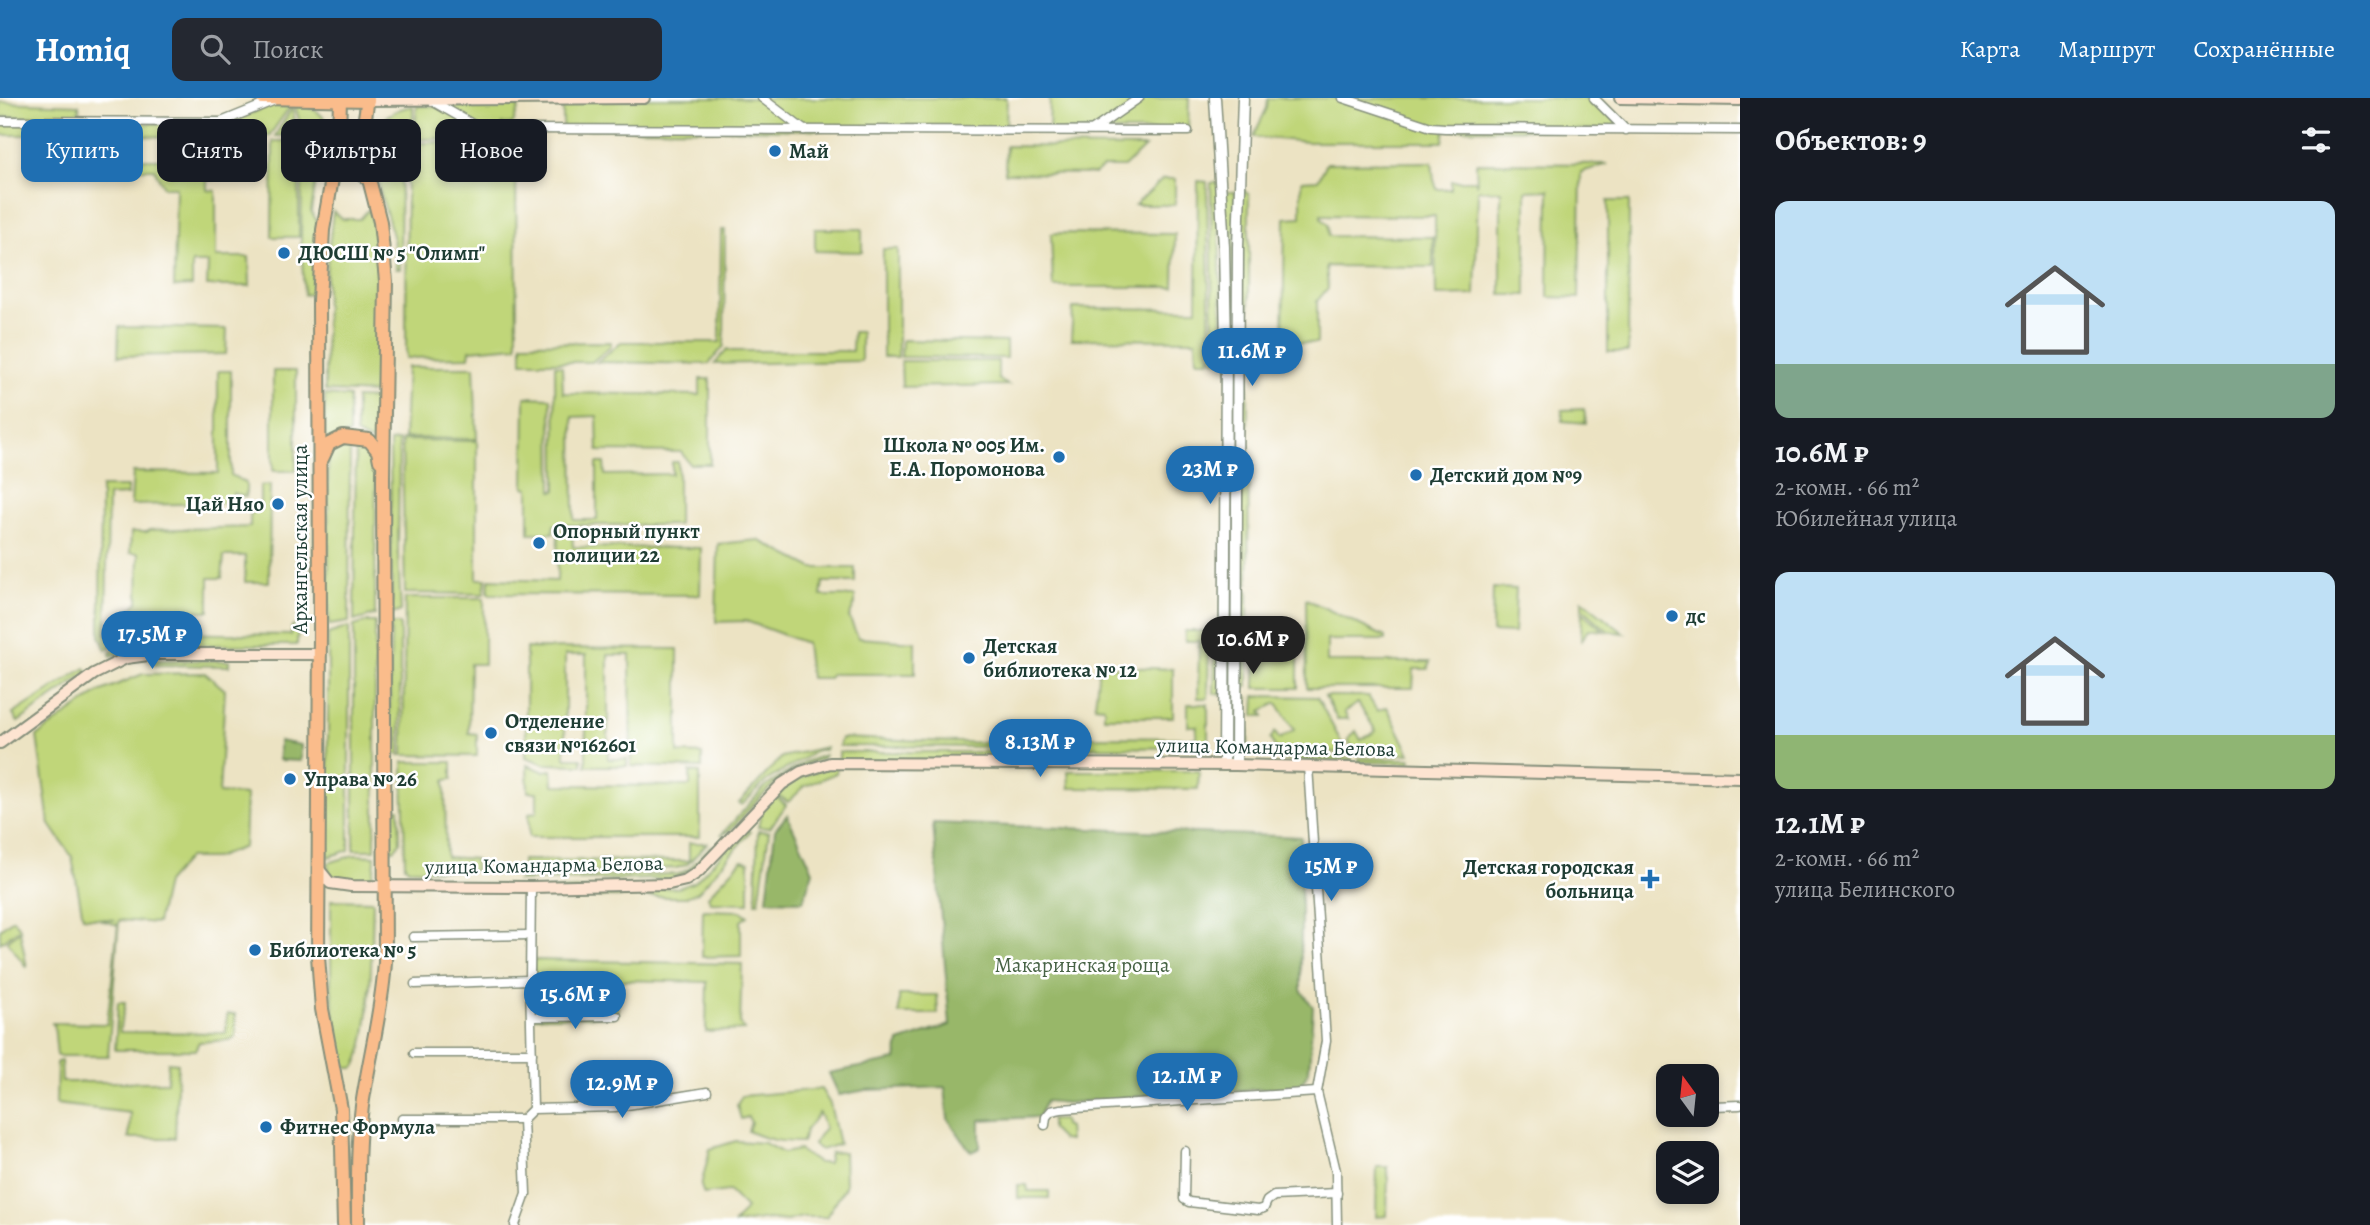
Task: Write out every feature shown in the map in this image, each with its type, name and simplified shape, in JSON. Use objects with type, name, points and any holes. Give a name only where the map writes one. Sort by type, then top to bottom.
[{"type":"main road","points":[[262,98],[645,98]]},
{"type":"main road","points":[[1620,98],[1740,100]]},
{"type":"main road","name":"Архангельская улица","points":[[340,99],[340,119]]},
{"type":"main road","points":[[366,119],[368,99]]},
{"type":"main road","name":"Архангельская улица","points":[[332,182],[320,262],[319,981],[341,1109],[344,1219]]},
{"type":"main road","points":[[358,1219],[362,1108],[383,990],[385,887],[385,270],[380,222],[370,182]]},
{"type":"main road","points":[[319,473],[324,450],[329,444],[343,437],[363,438],[374,444],[378,451],[383,478]]},
{"type":"main road","points":[[0,743],[94,674],[126,659],[156,654],[320,654]]},
{"type":"main road","name":"улица Командарма Белова","points":[[318,868],[330,883],[337,885],[531,887],[669,884],[686,880],[698,872],[782,785],[801,772],[830,763],[1308,766],[1740,778]]},
{"type":"street","points":[[0,121],[221,122],[279,98]]},
{"type":"street","points":[[762,98],[805,131]]},
{"type":"street","points":[[1093,131],[1139,98]]},
{"type":"street","points":[[1215,98],[1224,247],[1225,588],[1230,765]]},
{"type":"street","points":[[1230,765],[1237,588],[1237,344],[1243,98]]},
{"type":"street","points":[[1343,98],[1431,127],[1740,130]]},
{"type":"street","points":[[1594,98],[1626,130]]},
{"type":"street","points":[[430,99],[481,128],[1188,131]]},
{"type":"street","points":[[1220,188],[1239,188]]},
{"type":"street","points":[[1226,344],[1237,344]]},
{"type":"street","points":[[1225,588],[1237,588]]},
{"type":"street","points":[[1308,766],[1326,1041],[1317,1092],[1336,1171],[1337,1225]]},
{"type":"street","points":[[515,1225],[526,1194],[523,1119],[533,1108],[531,887]]},
{"type":"street","points":[[413,937],[530,935]]},
{"type":"street","points":[[415,984],[530,979]]},
{"type":"street","points":[[531,1017],[618,1016]]},
{"type":"street","points":[[414,1053],[532,1053]]},
{"type":"street","points":[[533,1108],[615,1107],[707,1092]]},
{"type":"street","points":[[1045,1125],[1046,1117],[1051,1111],[1060,1109],[1317,1092]]},
{"type":"street","points":[[1719,1106],[1740,1105]]},
{"type":"street","points":[[402,1119],[523,1119]]},
{"type":"street","points":[[1185,1151],[1183,1191],[1184,1199],[1189,1202],[1258,1210],[1264,1208],[1273,1196],[1337,1193]]},
{"type":"green space","points":[[563,98],[1007,98],[1006,130],[563,129]]},
{"type":"green space","points":[[1050,98],[1189,98],[1188,131],[1049,131]]},
{"type":"green space","points":[[1268,98],[1594,98],[1626,130],[1445,129],[1443,142],[1308,142],[1253,137],[1267,108]]},
{"type":"green space","points":[[0,102],[79,105],[80,116],[0,117]]},
{"type":"green space","points":[[272,105],[291,105],[269,136],[267,119],[236,119]]},
{"type":"green space","points":[[295,105],[309,107],[324,119],[299,119]]},
{"type":"green space","points":[[413,106],[413,119],[385,119],[388,116]]},
{"type":"green space","points":[[417,106],[519,106],[515,119],[435,119],[435,139],[421,139],[421,119],[416,119]]},
{"type":"green space","points":[[292,108],[294,119],[285,119]]},
{"type":"green space","points":[[0,123],[21,123],[21,135],[0,135]]},
{"type":"green space","points":[[143,123],[157,123],[157,136],[143,136]]},
{"type":"green space","points":[[273,141],[281,141],[281,182],[299,182],[299,237],[272,237]]},
{"type":"green space","points":[[421,143],[435,143],[435,182],[516,182],[517,346],[470,350],[469,357],[406,358],[407,182],[421,182]]},
{"type":"green space","points":[[1006,146],[1145,147],[1124,167],[1104,167],[1094,174],[1005,173]]},
{"type":"green space","points":[[143,159],[157,159],[157,174],[154,169],[143,169]]},
{"type":"green space","points":[[1432,162],[1437,189],[1451,189],[1451,181],[1475,181],[1477,185],[1476,163],[1608,164],[1581,172],[1579,298],[1548,297],[1549,190],[1526,191],[1526,295],[1501,295],[1501,191],[1478,190],[1475,295],[1436,296],[1435,216],[1321,215],[1328,224],[1329,236],[1433,237],[1433,267],[1326,266],[1328,288],[1317,301],[1317,343],[1283,342],[1285,218],[1301,217],[1301,181],[1318,180],[1327,163]]},
{"type":"green space","points":[[1163,179],[1175,179],[1175,205],[1135,205]]},
{"type":"green space","points":[[1198,181],[1207,182],[1210,360],[1197,360],[1196,340],[1071,339],[1073,308],[1197,309]]},
{"type":"green space","points":[[161,182],[207,182],[207,190],[216,191],[216,257],[249,257],[250,286],[207,286],[208,263],[192,263],[192,286],[174,287],[176,187],[164,187]]},
{"type":"green space","points":[[302,182],[316,182],[311,211],[318,223],[312,291],[304,295]]},
{"type":"green space","points":[[378,182],[401,182],[400,269],[396,269],[393,236]]},
{"type":"green space","points":[[1217,182],[1223,360],[1213,360],[1211,183]]},
{"type":"green space","points":[[1242,189],[1249,195],[1249,308],[1241,308]]},
{"type":"green space","points":[[1224,192],[1235,192],[1234,340],[1229,340]]},
{"type":"green space","points":[[1608,201],[1629,201],[1628,352],[1608,352]]},
{"type":"green space","points":[[369,209],[375,231],[380,277],[379,393],[325,391],[326,273],[333,211],[343,219],[360,219]]},
{"type":"green space","points":[[815,229],[862,229],[862,252],[815,251]]},
{"type":"green space","points":[[721,230],[725,230],[724,346],[709,364],[597,362],[621,342],[720,342]]},
{"type":"green space","points":[[1051,234],[1175,234],[1174,287],[1053,287]]},
{"type":"green space","points":[[883,249],[898,249],[898,357],[883,357]]},
{"type":"green space","points":[[119,327],[227,329],[226,354],[118,356]]},
{"type":"green space","points":[[853,332],[861,332],[861,361],[715,364],[727,349],[852,351]]},
{"type":"green space","points":[[902,340],[1006,342],[1006,358],[901,357]]},
{"type":"green space","points":[[611,342],[611,346],[592,362],[522,362],[522,343]]},
{"type":"green space","points":[[1247,346],[1248,440],[1241,441],[1241,347]]},
{"type":"green space","points":[[1229,347],[1233,347],[1233,583],[1229,583]]},
{"type":"green space","points":[[901,361],[998,361],[998,379],[1008,385],[902,387]]},
{"type":"green space","points":[[555,365],[562,366],[563,393],[700,395],[700,379],[710,379],[710,464],[690,464],[681,452],[598,451],[597,416],[573,417],[574,520],[597,520],[597,463],[604,463],[605,475],[672,474],[672,462],[678,462],[678,525],[554,525],[553,533],[529,533],[529,488],[524,487],[525,397],[551,398],[552,491],[556,491]]},
{"type":"green space","points":[[407,367],[474,367],[477,439],[404,438]]},
{"type":"green space","points":[[218,371],[231,371],[231,475],[246,483],[246,497],[233,493],[230,503],[131,505],[133,472],[218,473]]},
{"type":"green space","points":[[273,371],[296,371],[296,471],[273,471]]},
{"type":"green space","points":[[325,395],[349,397],[349,434],[324,442]]},
{"type":"green space","points":[[356,398],[379,399],[379,446],[356,434]]},
{"type":"green space","points":[[1584,409],[1586,423],[1563,421],[1562,410]]},
{"type":"green space","points":[[402,440],[477,441],[477,579],[486,579],[484,594],[405,593]]},
{"type":"green space","points":[[350,441],[349,622],[329,625],[328,454],[332,446]]},
{"type":"green space","points":[[356,441],[363,441],[376,458],[375,615],[354,621]]},
{"type":"green space","points":[[399,441],[398,555],[401,611],[392,614],[390,442]]},
{"type":"green space","points":[[1249,446],[1248,584],[1241,584],[1241,447]]},
{"type":"green space","points":[[270,485],[269,582],[245,582],[245,556],[224,556],[222,578],[209,578],[209,611],[145,610],[143,625],[137,626],[125,636],[131,609],[138,602],[139,553],[130,553],[131,532],[250,527],[250,515],[260,505],[260,486]]},
{"type":"green space","points":[[101,487],[127,487],[127,495],[108,496],[106,634],[122,634],[121,639],[106,650],[100,636]]},
{"type":"green space","points":[[558,529],[572,530],[573,547],[701,548],[700,595],[488,594],[489,579],[557,581]]},
{"type":"green space","points":[[758,540],[813,568],[855,568],[855,582],[823,582],[821,596],[855,596],[855,604],[849,617],[858,638],[915,642],[915,674],[831,674],[829,678],[810,678],[806,643],[746,621],[716,622],[718,544]]},
{"type":"green space","points":[[1493,588],[1516,589],[1514,633],[1492,632]]},
{"type":"green space","points":[[1241,590],[1248,591],[1248,636],[1242,636]]},
{"type":"green space","points":[[405,598],[484,598],[484,664],[470,664],[469,733],[477,734],[477,756],[403,755]]},
{"type":"green space","points":[[1306,599],[1385,637],[1385,640],[1327,640],[1327,662],[1430,662],[1428,669],[1414,669],[1413,688],[1307,688]]},
{"type":"green space","points":[[1582,600],[1624,633],[1608,631],[1582,608]]},
{"type":"green space","points":[[1582,612],[1604,631],[1588,629],[1581,642]]},
{"type":"green space","points":[[375,622],[375,850],[354,850],[354,626]]},
{"type":"green space","points":[[391,624],[400,624],[400,755],[389,748]]},
{"type":"green space","points":[[292,626],[298,626],[297,645],[144,645],[144,636],[155,633],[291,635]]},
{"type":"green space","points":[[349,627],[349,850],[328,857],[328,634]]},
{"type":"green space","points":[[1185,631],[1209,631],[1208,698],[1198,698],[1199,641],[1185,641]]},
{"type":"green space","points":[[136,635],[138,647],[111,656],[110,653],[121,643]]},
{"type":"green space","points":[[1215,640],[1222,640],[1221,694],[1214,694]]},
{"type":"green space","points":[[1229,642],[1233,642],[1233,741],[1229,741]]},
{"type":"green space","points":[[1243,642],[1248,642],[1248,687],[1243,687]]},
{"type":"green space","points":[[1256,645],[1298,645],[1298,688],[1255,688]]},
{"type":"green space","points":[[526,648],[678,649],[678,753],[702,754],[702,768],[631,766],[630,655],[608,655],[608,759],[627,759],[627,766],[586,766],[586,655],[565,655],[565,758],[582,758],[582,765],[544,764],[526,757]]},
{"type":"green space","points":[[151,660],[229,661],[229,666],[155,665]]},
{"type":"green space","points":[[1099,666],[1173,669],[1173,717],[1104,717],[1104,707],[1095,706]]},
{"type":"green space","points":[[85,668],[88,672],[18,722],[13,714]]},
{"type":"green space","points":[[205,673],[225,690],[219,793],[246,795],[244,847],[215,858],[188,858],[166,883],[157,923],[119,920],[108,1056],[57,1056],[54,1024],[51,1023],[107,1024],[118,925],[100,920],[115,920],[83,917],[72,857],[49,823],[37,736],[99,692],[143,674]]},
{"type":"green space","points":[[1255,696],[1317,697],[1347,753],[1277,750],[1270,739],[1275,732],[1279,739],[1294,730],[1277,703],[1261,711],[1264,716],[1254,716]]},
{"type":"green space","points":[[1325,696],[1368,696],[1377,711],[1387,707],[1410,754],[1355,753],[1348,740],[1356,731],[1361,740],[1376,731],[1358,703],[1344,712],[1348,719],[1337,719]]},
{"type":"green space","points":[[1244,697],[1248,697],[1248,749],[1244,749]]},
{"type":"green space","points":[[1188,704],[1208,704],[1208,748],[1029,747],[1030,724],[1086,724],[1086,737],[1196,738],[1197,726],[1188,726]]},
{"type":"green space","points":[[841,738],[1016,744],[1018,747],[839,746]]},
{"type":"green space","points":[[279,741],[301,745],[301,761],[279,760]]},
{"type":"green space","points":[[826,747],[825,750],[818,750],[766,781],[742,805],[739,803],[782,757]]},
{"type":"green space","points":[[839,752],[1019,752],[1019,760],[839,761]]},
{"type":"green space","points":[[824,755],[822,759],[807,764],[782,779],[760,798],[730,831],[721,835],[765,787],[805,762]]},
{"type":"green space","points":[[1282,757],[1351,758],[1351,762],[1282,760]]},
{"type":"green space","points":[[1359,758],[1411,759],[1410,763],[1359,762]]},
{"type":"green space","points":[[403,762],[452,762],[452,779],[445,780],[446,857],[475,859],[475,871],[409,869],[405,866]]},
{"type":"green space","points":[[527,765],[543,771],[552,770],[553,785],[690,786],[690,772],[700,773],[700,837],[529,837],[529,813],[537,812],[537,792],[528,792]]},
{"type":"green space","points":[[837,766],[836,773],[805,786],[788,802],[778,795],[805,776]]},
{"type":"green space","points":[[1068,771],[1199,771],[1198,789],[1069,788]]},
{"type":"green space","points":[[776,796],[786,805],[770,828],[758,827],[762,809]]},
{"type":"green space","points":[[391,809],[399,809],[400,842],[394,850],[391,850]]},
{"type":"green space","points":[[787,815],[813,871],[803,901],[767,900],[775,830]]},
{"type":"green space","name":"Макаринская роща","points":[[933,823],[1301,837],[1301,990],[1313,1007],[1309,1071],[1299,1087],[1067,1103],[1046,1101],[1038,1117],[980,1120],[980,1148],[971,1152],[948,1119],[945,1087],[866,1090],[839,1095],[829,1073],[896,1060],[899,1042],[950,1025]]},
{"type":"green space","points":[[746,828],[750,832],[698,892],[686,897],[546,897],[546,890],[678,888],[695,882]]},
{"type":"green space","points":[[758,831],[769,832],[759,902],[756,902]]},
{"type":"green space","points":[[689,843],[707,843],[688,864],[677,868],[522,875],[522,860],[689,861]]},
{"type":"green space","points":[[711,846],[712,851],[698,864],[672,879],[518,881],[522,878],[679,874],[689,869]]},
{"type":"green space","points":[[354,855],[375,856],[373,875],[369,880],[359,883],[333,879],[329,875],[328,863]]},
{"type":"green space","points":[[742,860],[749,862],[749,903],[710,902],[708,896]]},
{"type":"green space","points":[[331,900],[373,901],[368,1014],[360,1056],[354,1068],[348,1068],[344,1064],[335,1021],[331,983]]},
{"type":"green space","points":[[703,910],[741,911],[748,916],[741,921],[741,956],[702,957]]},
{"type":"green space","points":[[13,919],[20,928],[0,943],[0,929]]},
{"type":"green space","points":[[20,931],[27,968],[7,941]]},
{"type":"green space","points":[[533,960],[742,964],[740,1024],[744,1030],[706,1032],[707,982],[533,978]]},
{"type":"green space","points":[[530,980],[620,982],[617,1016],[532,1017]]},
{"type":"green space","points":[[899,995],[937,995],[938,1014],[899,1014]]},
{"type":"green space","points":[[118,1002],[125,1002],[120,1032],[226,1033],[227,1014],[235,1014],[236,1037],[199,1042],[195,1050],[115,1050]]},
{"type":"green space","points":[[61,1061],[62,1082],[167,1082],[168,1062],[178,1063],[175,1138],[129,1138],[130,1113],[56,1104],[57,1062]]},
{"type":"green space","points":[[821,1089],[830,1104],[839,1144],[821,1150],[813,1144],[825,1128],[819,1113],[806,1130],[802,1142],[781,1141],[748,1131],[751,1122],[748,1117],[741,1119],[737,1105],[742,1096]]},
{"type":"green space","points":[[1051,1120],[1063,1120],[1068,1127],[1069,1141],[1062,1140],[1051,1129]]},
{"type":"green space","points":[[736,1141],[764,1143],[783,1153],[799,1150],[818,1163],[828,1163],[830,1153],[844,1152],[845,1187],[826,1217],[802,1217],[787,1221],[768,1219],[734,1224],[746,1208],[729,1191],[704,1194],[701,1186],[710,1149]]},
{"type":"green space","points":[[1377,1167],[1388,1167],[1387,1216],[1376,1217]]},
{"type":"green space","points":[[1018,1185],[1027,1185],[1028,1191],[1049,1191],[1049,1198],[1018,1198]]},
{"type":"place","name":"Май","points":[[775,151]]},
{"type":"place","name":"ДЮСШ № 5 \"Олимп\"","points":[[284,253]]},
{"type":"place","name":"Школа № 005 Им. Е.А. Поромонова","points":[[1059,457]]},
{"type":"place","name":"Детский дом №9","points":[[1416,475]]},
{"type":"place","name":"Цай Няо","points":[[278,504]]},
{"type":"place","name":"Опорный пункт полиции 22","points":[[539,543]]},
{"type":"place","name":"дс","points":[[1672,616]]},
{"type":"place","name":"Детская библиотека № 12","points":[[969,658]]},
{"type":"place","name":"Отделение связи №162601","points":[[491,733]]},
{"type":"place","name":"Управа № 26","points":[[290,779]]},
{"type":"place","name":"Детская городская больница","points":[[1650,879]]},
{"type":"place","name":"Библиотека № 5","points":[[255,950]]},
{"type":"place","name":"Фитнес Формула","points":[[266,1127]]}]
